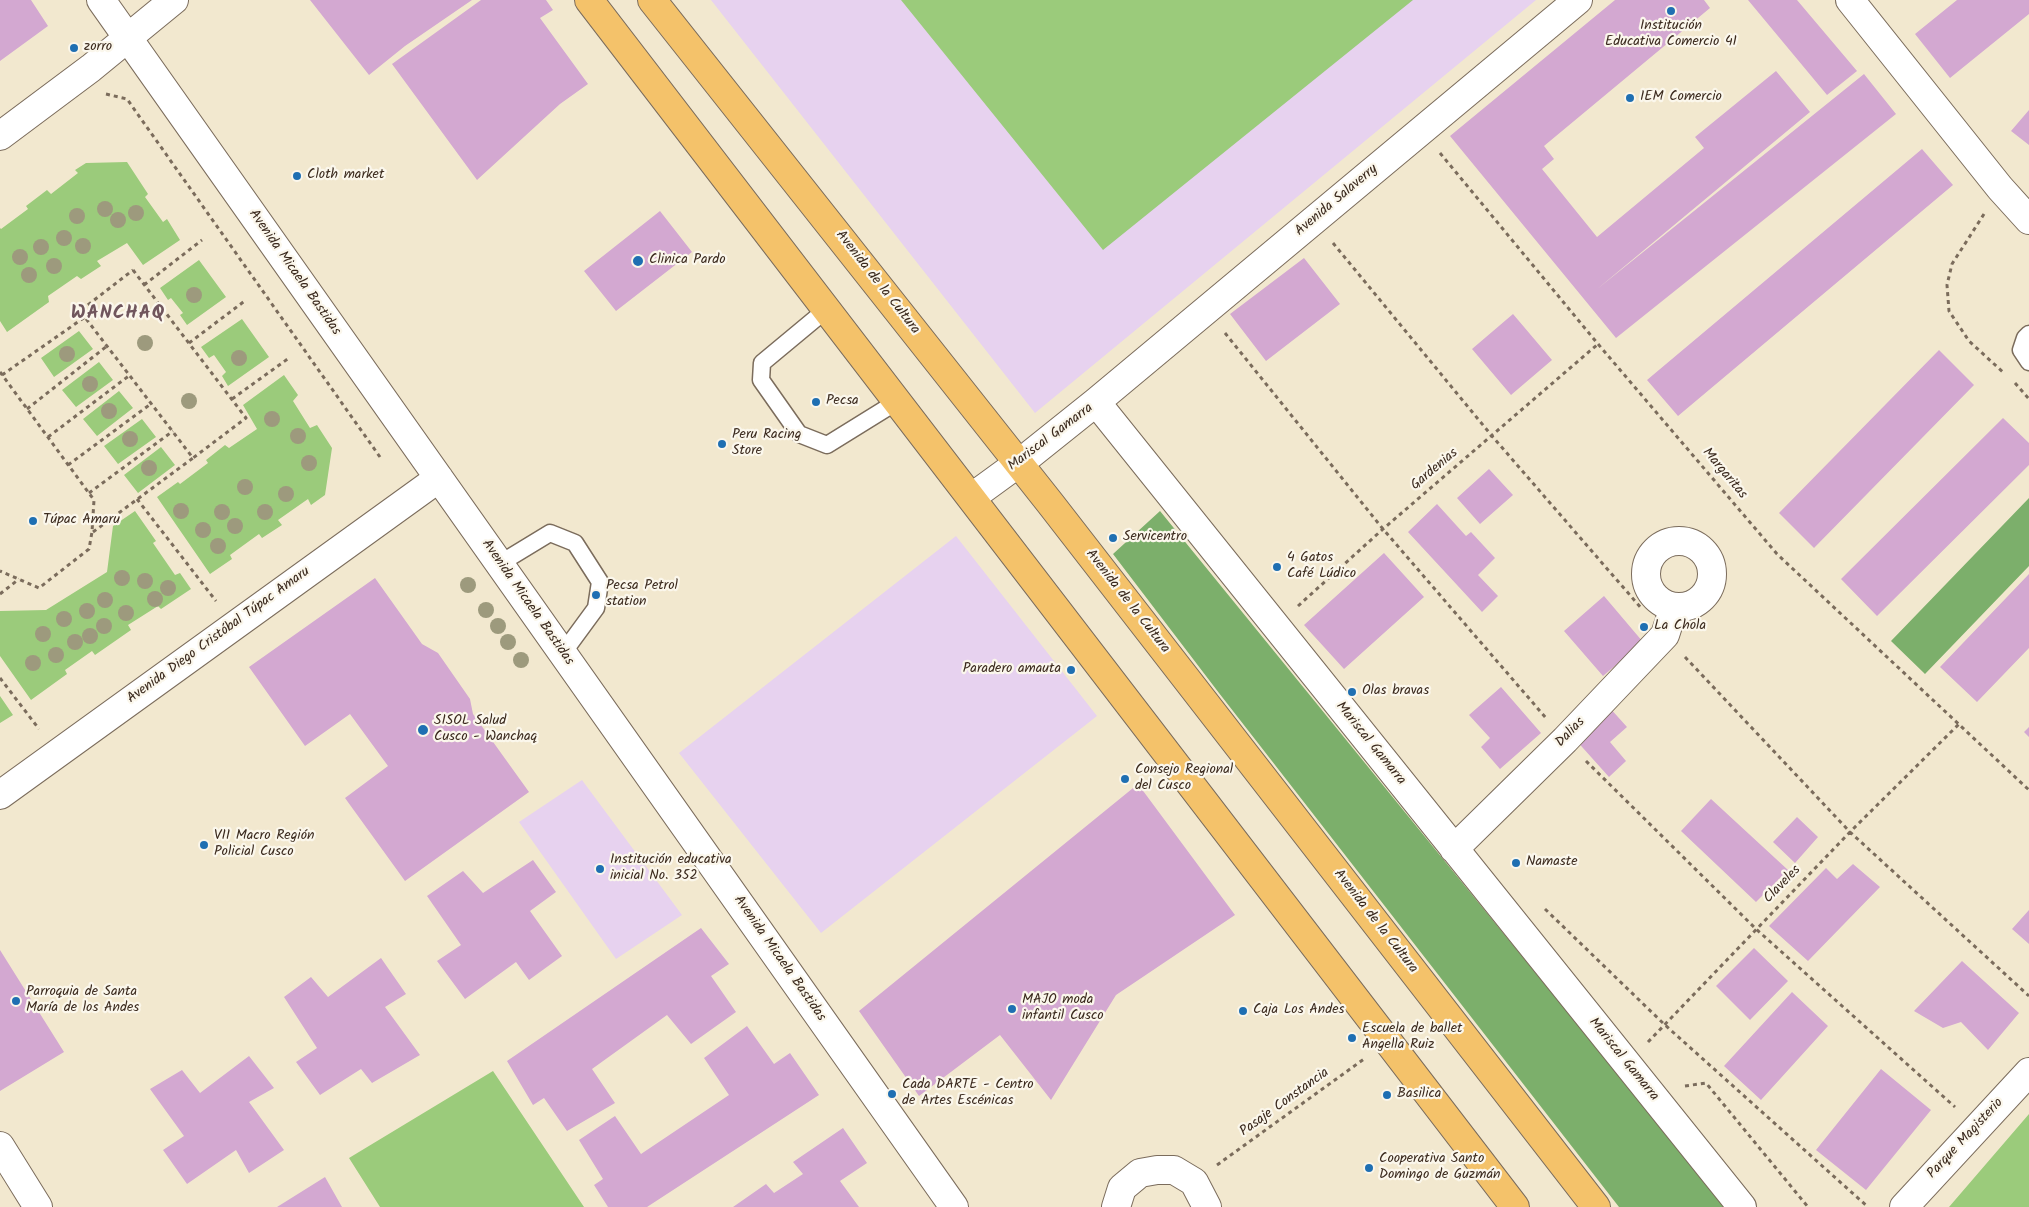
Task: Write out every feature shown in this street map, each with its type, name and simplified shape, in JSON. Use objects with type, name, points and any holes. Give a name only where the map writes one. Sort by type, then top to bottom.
[{"type":"main road","points":[[589,0],[1515,1207]]},
{"type":"main road","name":"Avenida de la Cultura","points":[[652,0],[1019,463],[1596,1207]]},
{"type":"street","name":"Avenida Micaela Bastidas","points":[[101,0],[954,1207]]},
{"type":"street","points":[[0,136],[128,39],[174,0]]},
{"type":"street","name":"Avenida Salaverry","points":[[1096,402],[1578,0]]},
{"type":"street","points":[[1850,0],[2000,188],[2029,220]]},
{"type":"street","name":"Mariscal Gamarra","points":[[972,497],[1019,463],[1096,402],[1742,1207]]},
{"type":"street","name":"Avenida Diego Cristóbal Túpac Amaru","points":[[0,796],[439,478]]},
{"type":"street","name":"Dalias","points":[[1454,849],[1565,740],[1665,635],[1674,607]]},
{"type":"street","name":"Parque Magisterio","points":[[1904,1207],[2029,1072]]},
{"type":"street","points":[[0,1146],[38,1207]]},
{"type":"street","points":[[1116,1207],[1122,1188],[1140,1174],[1157,1170],[1174,1170],[1194,1182],[1208,1207]]},
{"type":"lane","points":[[827,309],[762,363],[761,380],[799,434],[827,445],[898,401]]},
{"type":"lane","points":[[2029,334],[2021,350],[2029,362]]},
{"type":"lane","points":[[499,564],[550,533],[575,543],[600,582],[596,608],[563,653]]},
{"type":"path","points":[[102,93],[127,99],[380,456]]},
{"type":"path","name":"Margaritas","points":[[1437,150],[1598,344],[1777,554],[2029,790]]},
{"type":"path","points":[[2000,188],[1952,264],[1947,285],[1949,310],[1969,341],[2008,377]]},
{"type":"path","points":[[144,285],[202,240]]},
{"type":"path","points":[[92,532],[193,458],[246,418],[133,270],[80,310],[193,458]]},
{"type":"path","points":[[188,343],[246,300]]},
{"type":"path","points":[[0,571],[39,588],[89,549],[94,500],[1,373],[85,317]]},
{"type":"path","name":"Gardenias","points":[[1296,609],[1383,528],[1598,344]]},
{"type":"path","points":[[27,408],[107,346]]},
{"type":"path","points":[[232,399],[289,358]]},
{"type":"path","points":[[48,437],[130,375]]},
{"type":"path","points":[[2014,382],[2029,399]]},
{"type":"path","points":[[68,465],[152,403]]},
{"type":"path","points":[[89,493],[173,431]]},
{"type":"path","points":[[137,499],[216,601]]},
{"type":"path","points":[[0,594],[19,579]]},
{"type":"path","points":[[0,678],[39,730]]},
{"type":"path","name":"Claveles","points":[[1627,1064],[1850,832],[1959,724]]},
{"type":"path","points":[[1539,903],[1665,1024],[1868,1207]]},
{"type":"path","name":"Pasaje Constancia","points":[[1194,1182],[1389,1041]]},
{"type":"shaded area","points":[[711,0],[1536,0],[1035,413]]},
{"type":"shaded area","points":[[956,536],[1097,716],[821,933],[679,753]]},
{"type":"shaded area","name":"Institución educativa inicial No. 352","points":[[582,780],[682,915],[616,959],[519,822]]},
{"type":"green space","points":[[901,0],[1413,0],[1103,250]]},
{"type":"green space","points":[[127,162],[148,194],[145,197],[163,222],[167,219],[180,240],[143,265],[127,243],[97,261],[101,266],[81,279],[77,276],[48,296],[49,302],[7,332],[0,321],[0,228],[28,209],[26,206],[47,190],[51,194],[78,173],[75,170],[86,163]]},
{"type":"green space","points":[[199,260],[226,297],[187,325],[180,315],[183,313],[171,298],[168,300],[160,288]]},
{"type":"green space","points":[[242,319],[269,357],[228,386],[222,376],[226,372],[214,355],[209,358],[201,347]]},
{"type":"green space","points":[[79,331],[93,349],[54,377],[41,358]]},
{"type":"green space","points":[[99,362],[113,380],[76,407],[62,390]]},
{"type":"green space","points":[[284,375],[298,395],[293,401],[310,428],[317,425],[332,448],[325,495],[311,505],[308,499],[278,520],[282,525],[262,538],[259,534],[230,555],[232,559],[210,574],[157,497],[178,482],[180,484],[208,463],[206,460],[225,445],[229,448],[257,429],[243,405]]},
{"type":"green space","points":[[119,391],[133,408],[97,436],[83,419]]},
{"type":"green space","points":[[142,419],[156,437],[118,464],[104,446]]},
{"type":"green space","points":[[161,447],[175,465],[138,493],[124,475]]},
{"type":"green space","points":[[2029,498],[2029,566],[1925,674],[1891,641]]},
{"type":"green space","points":[[135,511],[156,541],[153,543],[175,575],[180,573],[191,589],[161,609],[158,606],[128,625],[131,630],[95,655],[92,651],[65,670],[67,674],[31,700],[0,656],[0,611],[46,610],[107,572],[113,526]]},
{"type":"green space","points":[[1160,511],[1726,1207],[1619,1207],[1113,554]]},
{"type":"green space","points":[[0,696],[13,715],[0,723]]},
{"type":"green space","points":[[493,1071],[584,1207],[380,1207],[349,1158]]},
{"type":"green space","points":[[2029,1114],[2029,1207],[1949,1207]]},
{"type":"building","points":[[0,0],[31,0],[48,26],[0,61]]},
{"type":"building","points":[[310,0],[472,0],[405,46],[369,75]]},
{"type":"building","points":[[481,0],[546,0],[553,10],[540,18],[588,84],[560,104],[477,180],[392,64]]},
{"type":"building","points":[[1615,0],[1704,0],[1710,8],[1544,146],[1554,159],[1542,169],[1597,237],[1704,148],[1695,137],[1776,71],[1810,112],[1596,290],[1864,74],[1896,114],[1616,338],[1450,136]]},
{"type":"building","points":[[1748,0],[1797,0],[1857,71],[1827,95]]},
{"type":"building","points":[[1957,0],[2029,0],[2029,14],[1950,78],[1915,34]]},
{"type":"building","points":[[2029,110],[2029,145],[2011,131]]},
{"type":"building","points":[[1922,149],[1953,185],[1678,416],[1647,380]]},
{"type":"building","name":"Clinica Pardo","points":[[660,211],[692,252],[616,311],[584,271]]},
{"type":"building","points":[[1304,258],[1340,304],[1266,361],[1230,314]]},
{"type":"building","points":[[1513,314],[1552,360],[1511,395],[1472,349]]},
{"type":"building","points":[[1939,350],[1974,385],[1814,548],[1779,513]]},
{"type":"building","points":[[2003,418],[2029,443],[2029,465],[1877,616],[1841,579]]},
{"type":"building","points":[[1489,469],[1513,495],[1480,524],[1457,498]]},
{"type":"building","points":[[1437,504],[1466,536],[1471,532],[1495,558],[1478,575],[1498,596],[1482,612],[1408,532]]},
{"type":"building","points":[[1384,553],[1424,597],[1344,669],[1304,625]]},
{"type":"building","points":[[2029,574],[2029,648],[1977,702],[1940,667]]},
{"type":"building","name":"SISOL Salud Cusco - Wanchaq","points":[[375,578],[422,644],[438,653],[470,699],[473,714],[529,792],[405,881],[345,798],[388,766],[350,714],[305,746],[249,667]]},
{"type":"building","points":[[1604,596],[1643,642],[1603,676],[1564,631]]},
{"type":"building","points":[[1501,687],[1541,733],[1500,769],[1481,747],[1490,738],[1469,715]]},
{"type":"building","points":[[1609,707],[1627,727],[1610,742],[1626,761],[1609,777],[1574,738]]},
{"type":"building","points":[[2029,727],[2029,737],[2024,732]]},
{"type":"building","points":[[1138,784],[1235,915],[1116,995],[1051,1100],[1000,1035],[919,1096],[859,1011]]},
{"type":"building","points":[[1711,799],[1788,870],[1756,902],[1681,831]]},
{"type":"building","points":[[1797,817],[1818,837],[1795,863],[1773,842]]},
{"type":"building","points":[[533,860],[556,892],[530,911],[562,956],[529,980],[516,962],[465,999],[437,961],[461,945],[427,896],[463,871],[483,893]]},
{"type":"building","points":[[1853,864],[1880,887],[1808,961],[1769,926],[1826,868],[1837,879]]},
{"type":"building","points":[[2029,910],[2029,944],[2012,929]]},
{"type":"building","points":[[701,928],[729,964],[711,976],[736,1012],[691,1044],[667,1015],[592,1069],[615,1103],[567,1131],[544,1098],[533,1105],[507,1061]]},
{"type":"building","points":[[1754,948],[1788,981],[1750,1020],[1716,986]]},
{"type":"building","name":"Parroquia de Santa María de los Andes","points":[[0,950],[64,1052],[0,1091]]},
{"type":"building","points":[[381,958],[406,994],[385,1007],[420,1055],[372,1083],[361,1069],[320,1095],[296,1062],[317,1048],[284,997],[311,977],[328,997]]},
{"type":"building","points":[[1962,961],[2019,1013],[1988,1050],[1961,1022],[1943,1028],[1914,1011]]},
{"type":"building","points":[[1792,992],[1828,1026],[1761,1100],[1724,1066]]},
{"type":"building","points":[[747,1026],[774,1064],[790,1053],[819,1095],[647,1207],[608,1207],[594,1185],[603,1179],[579,1140],[615,1116],[641,1154],[729,1095],[704,1058]]},
{"type":"building","points":[[249,1056],[274,1088],[249,1102],[284,1150],[249,1173],[236,1150],[187,1184],[163,1150],[184,1136],[150,1089],[182,1070],[200,1093]]},
{"type":"building","points":[[1881,1069],[1931,1110],[1866,1190],[1816,1150]]},
{"type":"building","points":[[843,1128],[867,1163],[840,1181],[859,1207],[733,1207],[766,1184],[774,1193],[803,1174],[793,1162]]},
{"type":"building","points":[[325,1177],[342,1207],[277,1207]]},
{"type":"place","name":"Institución Educativa Comercio 41","points":[[1671,11]]},
{"type":"place","name":"zorro","points":[[74,48]]},
{"type":"place","name":"IEM Comercio","points":[[1630,98]]},
{"type":"place","name":"Cloth market","points":[[297,176]]},
{"type":"place","name":"Clinica Pardo","points":[[638,261]]},
{"type":"place","name":"Pecsa","points":[[816,402]]},
{"type":"place","name":"Peru Racing Store","points":[[722,444]]},
{"type":"place","name":"Túpac Amaru","points":[[33,521]]},
{"type":"place","name":"Servicentro","points":[[1113,538]]},
{"type":"place","name":"4 Gatos Café Lúdico","points":[[1277,567]]},
{"type":"place","name":"Pecsa Petrol station","points":[[596,595]]},
{"type":"place","name":"La Chola","points":[[1644,627]]},
{"type":"place","name":"Paradero amauta","points":[[1071,670]]},
{"type":"place","name":"Olas bravas","points":[[1352,692]]},
{"type":"place","name":"SISOL Salud Cusco - Wanchaq","points":[[423,730]]},
{"type":"place","name":"Consejo Regional del Cusco","points":[[1125,779]]},
{"type":"place","name":"VII Macro Región Policial Cusco","points":[[204,845]]},
{"type":"place","name":"Namaste","points":[[1516,863]]},
{"type":"place","name":"Institución educativa inicial No. 352","points":[[600,869]]},
{"type":"place","name":"Parroquia de Santa María de los Andes","points":[[16,1001]]},
{"type":"place","name":"MAJO moda infantil Cusco","points":[[1012,1009]]},
{"type":"place","name":"Caja Los Andes","points":[[1243,1011]]},
{"type":"place","name":"Escuela de ballet Angella Ruiz","points":[[1352,1038]]},
{"type":"place","name":"Cada DARTE - Centro de Artes Escénicas","points":[[892,1094]]},
{"type":"place","name":"Basilica","points":[[1387,1095]]},
{"type":"place","name":"Cooperativa Santo Domingo de Guzmán","points":[[1369,1168]]},
{"type":"district","name":"WANCHAQ","points":[[118,315]]}]
